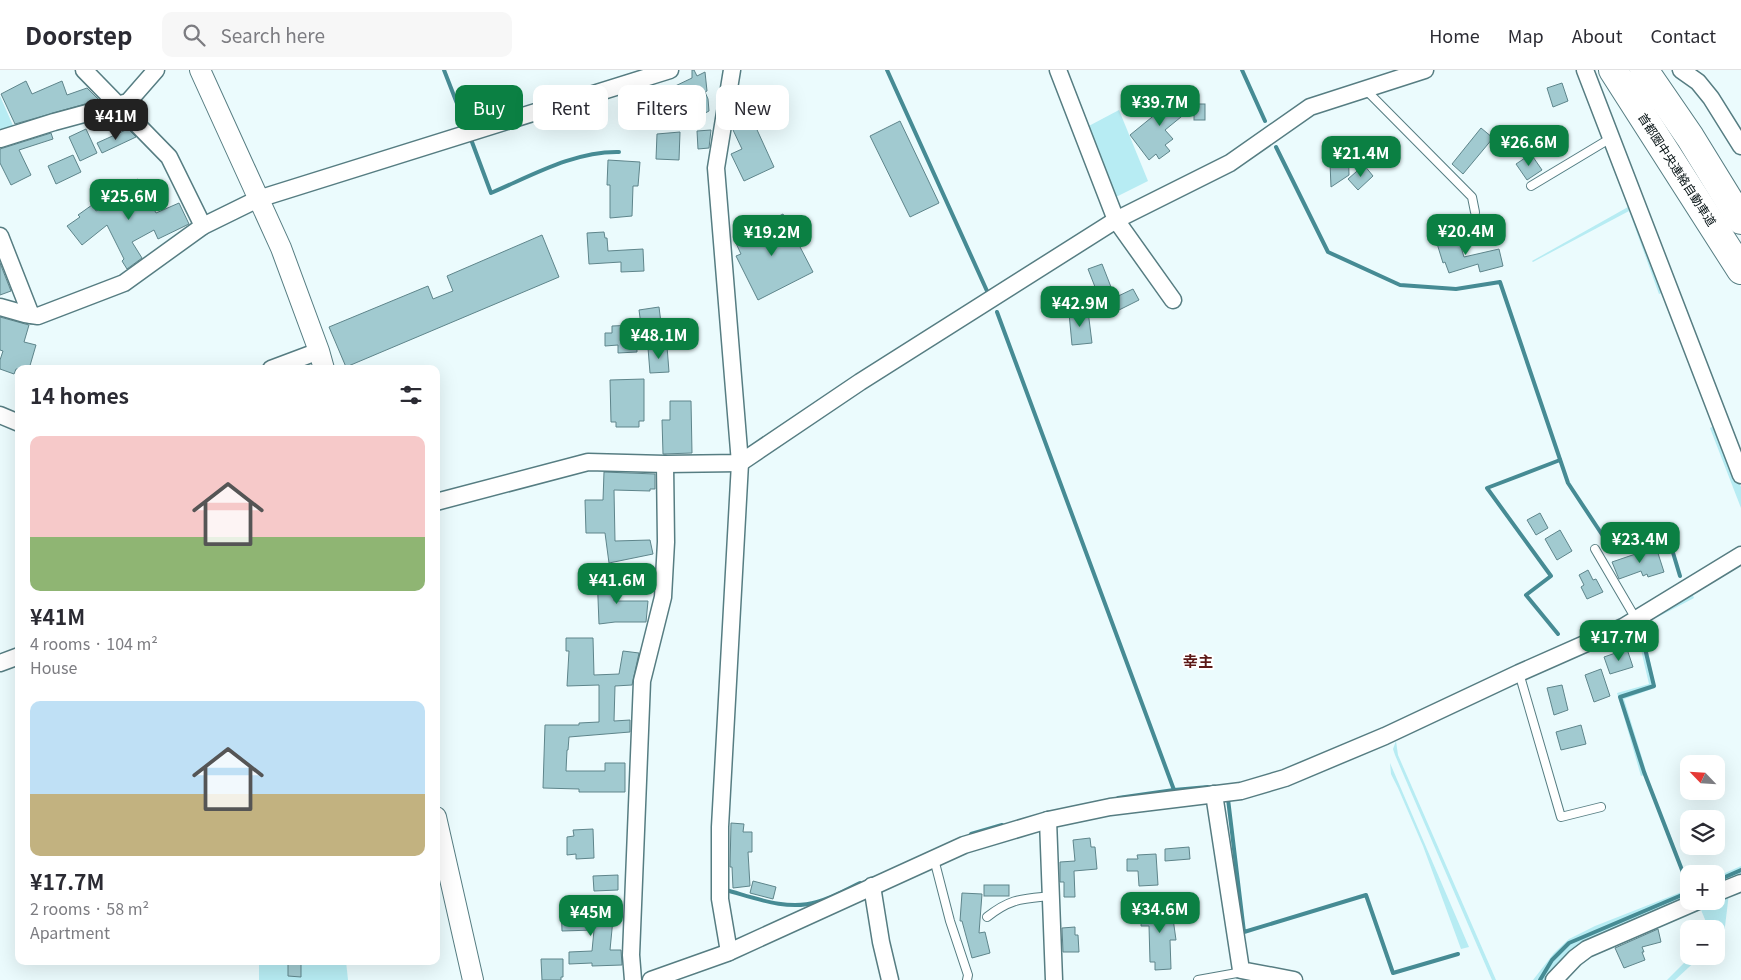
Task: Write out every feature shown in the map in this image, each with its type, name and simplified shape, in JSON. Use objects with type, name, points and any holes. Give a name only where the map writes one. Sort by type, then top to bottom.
[{"type":"highway","name":"首都圏中央連絡自動車道","points":[[1613,70],[1741,270]]},
{"type":"highway","name":"首都圏中央連絡自動車道","points":[[1644,70],[1690,137],[1741,220]]},
{"type":"street","points":[[84,70],[169,157],[203,226]]},
{"type":"street","points":[[0,139],[128,102],[156,70]]},
{"type":"street","points":[[200,70],[281,248],[321,360],[293,365]]},
{"type":"street","points":[[0,307],[38,316],[124,283],[203,226],[258,199],[670,70]]},
{"type":"street","points":[[729,952],[720,899],[720,828],[740,463],[716,168],[732,70]]},
{"type":"street","points":[[1058,70],[1116,220],[1173,300]]},
{"type":"street","points":[[440,501],[588,462],[740,463],[860,382],[1116,220],[1230,164],[1310,107],[1425,70]]},
{"type":"street","points":[[1585,70],[1741,475]]},
{"type":"street","points":[[1681,70],[1698,82],[1711,98],[1741,146]]},
{"type":"street","points":[[0,236],[31,315]]},
{"type":"street","points":[[0,415],[15,421]]},
{"type":"street","points":[[632,980],[631,955],[642,680],[663,597],[666,542],[665,464]]},
{"type":"street","points":[[651,980],[729,952],[872,886],[983,838],[1048,820],[1110,807],[1214,794],[1261,786],[1285,778],[1385,736],[1623,627],[1741,555]]},
{"type":"street","points":[[0,663],[15,657]]},
{"type":"street","points":[[1214,794],[1238,975],[1294,980]]},
{"type":"street","points":[[1048,820],[1054,980]]},
{"type":"street","points":[[440,835],[473,980]]},
{"type":"street","points":[[1725,889],[1741,883]]},
{"type":"street","points":[[872,886],[881,942],[890,980]]},
{"type":"street","points":[[1554,980],[1575,958],[1587,950],[1680,909]]},
{"type":"lane","points":[[1366,90],[1472,197],[1475,212]]},
{"type":"lane","points":[[1531,186],[1611,138]]},
{"type":"lane","points":[[1595,548],[1636,619]]},
{"type":"lane","points":[[1519,673],[1561,817],[1601,808]]},
{"type":"lane","points":[[934,859],[950,922],[968,976],[967,980]]},
{"type":"lane","points":[[987,917],[1001,905],[1016,899],[1051,896]]},
{"type":"lane","points":[[1198,980],[1236,973],[1238,975]]},
{"type":"shaded area","points":[[0,96],[15,130],[0,135]]},
{"type":"shaded area","points":[[1119,110],[1148,181],[1112,199],[1085,128]]},
{"type":"shaded area","points":[[1607,142],[1665,292],[1659,294],[1629,211],[1532,261],[1628,207],[1605,147],[1554,178],[1552,176]]},
{"type":"shaded area","points":[[1711,409],[1741,487],[1741,508],[1710,428],[1714,426]]},
{"type":"shaded area","points":[[1691,590],[1694,598],[1652,620],[1645,634],[1655,688],[1624,699],[1647,774],[1641,776],[1617,693],[1649,684],[1635,624]]},
{"type":"shaded area","points":[[1396,741],[1398,755],[1496,980],[1492,980],[1395,755],[1393,749]]},
{"type":"shaded area","points":[[1390,763],[1469,947],[1461,949],[1423,846],[1391,774]]},
{"type":"shaded area","points":[[1741,866],[1741,879],[1725,886],[1725,873]]},
{"type":"shaded area","points":[[1680,893],[1680,905],[1586,945],[1549,980],[1533,980],[1554,953],[1569,939],[1595,926]]},
{"type":"shaded area","points":[[1729,893],[1725,927],[1725,920],[1705,920],[1701,910],[1725,910],[1725,895]]},
{"type":"shaded area","points":[[259,965],[346,965],[348,980],[259,980]]},
{"type":"shaded area","points":[[1682,965],[1691,965],[1675,980],[1667,980]]},
{"type":"building","points":[[692,70],[694,70],[697,76],[705,72],[707,91],[706,85],[677,85],[692,78]]},
{"type":"building","points":[[26,81],[32,94],[62,81],[67,95],[87,88],[99,100],[15,124],[1,94]]},
{"type":"building","points":[[1562,83],[1568,101],[1553,107],[1547,88]]},
{"type":"building","points":[[1178,91],[1192,108],[1165,130],[1173,139],[1165,145],[1170,151],[1159,159],[1156,154],[1149,160],[1130,135],[1157,113],[1155,110]]},
{"type":"building","points":[[706,94],[708,99],[709,111],[706,113]]},
{"type":"building","points":[[1194,104],[1205,104],[1205,120],[1194,120]]},
{"type":"building","points":[[900,121],[939,203],[910,217],[870,136]]},
{"type":"building","points":[[1481,128],[1493,138],[1463,174],[1452,164]]},
{"type":"building","points":[[86,129],[97,153],[80,161],[69,137]]},
{"type":"building","points":[[128,129],[136,137],[102,153],[97,143]]},
{"type":"building","points":[[711,130],[709,148],[698,149],[697,131]]},
{"type":"building","points":[[733,130],[757,130],[774,167],[744,181],[731,154],[742,149]]},
{"type":"building","points":[[680,132],[679,160],[656,159],[657,134]]},
{"type":"building","points":[[51,133],[53,139],[19,150],[31,175],[11,185],[0,163],[0,149]]},
{"type":"building","points":[[1348,138],[1349,175],[1331,187],[1329,139]]},
{"type":"building","points":[[1531,154],[1542,170],[1527,180],[1516,164]]},
{"type":"building","points":[[73,155],[81,172],[56,184],[48,166]]},
{"type":"building","points":[[608,160],[640,162],[638,186],[633,186],[632,216],[610,218],[610,185],[607,185]]},
{"type":"building","points":[[1364,165],[1373,176],[1358,190],[1348,179]]},
{"type":"building","points":[[138,179],[156,213],[179,203],[189,224],[158,239],[154,230],[132,242],[142,258],[127,269],[107,225],[82,245],[67,226],[92,205],[96,211],[125,195],[121,189]]},
{"type":"building","points":[[783,214],[813,272],[758,300],[736,256],[741,254],[734,239]]},
{"type":"building","points":[[604,232],[605,238],[607,238],[608,251],[643,249],[644,271],[621,272],[621,262],[589,264],[587,233]]},
{"type":"building","points":[[1447,233],[1449,240],[1458,237],[1464,257],[1499,249],[1503,266],[1480,272],[1478,264],[1449,273],[1445,262],[1443,263],[1435,237]]},
{"type":"building","points":[[542,235],[559,277],[351,365],[345,365],[329,327],[428,286],[433,299],[453,291],[447,276]]},
{"type":"building","points":[[0,263],[11,291],[0,295]]},
{"type":"building","points":[[1102,264],[1111,287],[1097,292],[1088,269]]},
{"type":"building","points":[[1133,289],[1139,300],[1117,311],[1112,299]]},
{"type":"building","points":[[659,307],[661,323],[641,325],[639,310]]},
{"type":"building","points":[[1088,311],[1092,343],[1072,345],[1069,313]]},
{"type":"building","points":[[0,317],[29,325],[24,342],[36,345],[30,365],[15,365],[14,374],[0,369],[3,351],[0,350]]},
{"type":"building","points":[[636,325],[637,352],[618,353],[618,345],[605,346],[605,333],[612,333],[612,326]]},
{"type":"building","points":[[667,346],[669,372],[650,373],[648,348]]},
{"type":"building","points":[[644,379],[644,421],[639,421],[639,427],[616,427],[616,422],[611,422],[610,380]]},
{"type":"building","points":[[670,401],[691,401],[692,453],[663,454],[662,420],[670,420]]},
{"type":"building","points":[[604,472],[655,474],[655,489],[650,489],[650,491],[614,490],[615,541],[650,540],[653,554],[609,563],[605,533],[586,533],[585,500],[603,500]]},
{"type":"building","points":[[1540,513],[1548,528],[1536,535],[1527,520]]},
{"type":"building","points":[[1560,530],[1572,551],[1557,560],[1545,539]]},
{"type":"building","points":[[1656,547],[1664,572],[1648,577],[1647,574],[1643,576],[1641,571],[1619,579],[1612,562]]},
{"type":"building","points":[[1588,570],[1593,580],[1596,579],[1603,592],[1587,599],[1581,587],[1584,585],[1579,575]]},
{"type":"building","points":[[597,573],[611,573],[614,601],[648,601],[646,622],[599,624]]},
{"type":"building","points":[[566,638],[593,638],[594,675],[619,674],[623,651],[639,653],[632,685],[615,686],[614,721],[630,720],[630,732],[569,737],[567,750],[566,771],[605,771],[605,763],[625,763],[625,792],[579,792],[579,789],[543,788],[545,725],[579,725],[579,723],[599,722],[599,685],[567,686],[569,651],[566,651]]},
{"type":"building","points":[[1627,649],[1633,667],[1610,674],[1604,657]]},
{"type":"building","points":[[1601,669],[1610,696],[1594,702],[1585,675]]},
{"type":"building","points":[[1562,685],[1568,710],[1554,715],[1547,688]]},
{"type":"building","points":[[1581,725],[1586,744],[1561,750],[1556,732]]},
{"type":"building","points":[[731,823],[744,824],[743,832],[752,832],[752,852],[748,852],[750,886],[733,888],[732,867],[730,867]]},
{"type":"building","points":[[593,829],[594,858],[576,859],[576,854],[567,855],[567,837],[574,836],[573,830]]},
{"type":"building","points":[[1090,838],[1091,847],[1095,847],[1097,869],[1074,871],[1075,897],[1064,897],[1064,882],[1060,882],[1060,862],[1075,861],[1073,840]]},
{"type":"building","points":[[1189,847],[1190,859],[1165,861],[1165,849]]},
{"type":"building","points":[[1156,854],[1158,885],[1139,886],[1138,871],[1127,871],[1127,859],[1138,859],[1137,855]]},
{"type":"building","points":[[618,875],[618,890],[594,891],[593,876]]},
{"type":"building","points":[[753,881],[776,887],[773,899],[750,893]]},
{"type":"building","points":[[984,885],[1009,885],[1009,896],[984,896]]},
{"type":"building","points":[[962,893],[982,894],[979,933],[985,932],[990,953],[972,958],[962,921],[960,921]]},
{"type":"building","points":[[561,902],[574,902],[574,904],[578,904],[578,916],[613,919],[610,950],[621,950],[622,965],[592,966],[592,963],[569,964],[569,952],[592,951],[594,930],[562,931]]},
{"type":"building","points":[[1171,904],[1176,940],[1170,940],[1171,969],[1155,970],[1155,962],[1150,962],[1149,926],[1141,926],[1142,907]]},
{"type":"building","points":[[1075,927],[1075,935],[1078,935],[1079,952],[1063,952],[1062,928]]},
{"type":"building","points":[[1658,929],[1661,942],[1642,947],[1645,960],[1624,968],[1615,948]]},
{"type":"building","points":[[541,959],[563,959],[563,977],[561,977],[561,980],[542,980]]},
{"type":"building","points":[[288,965],[301,965],[301,977],[288,976]]},
{"type":"waterway","points":[[444,70],[455,98]]},
{"type":"waterway","points":[[887,70],[987,291]]},
{"type":"waterway","points":[[1242,70],[1265,121]]},
{"type":"waterway","points":[[472,142],[491,193],[569,160],[602,153],[619,152]]},
{"type":"waterway","points":[[1276,147],[1328,252],[1400,285],[1456,289],[1500,282],[1568,483],[1607,542],[1665,526],[1680,576]]},
{"type":"waterway","points":[[997,312],[1174,790],[1208,787]]},
{"type":"waterway","points":[[1558,634],[1526,595],[1551,576],[1487,488],[1560,460]]},
{"type":"waterway","points":[[1649,618],[1647,619],[1642,636],[1654,686],[1620,697],[1644,772],[1680,865]]},
{"type":"waterway","points":[[1118,798],[1174,790]]},
{"type":"waterway","points":[[1228,799],[1244,932],[1366,895],[1393,973],[1458,954]]},
{"type":"waterway","points":[[971,834],[1002,825]]},
{"type":"waterway","points":[[1725,877],[1741,870]]},
{"type":"waterway","points":[[726,890],[760,900],[794,905],[823,900],[860,883]]},
{"type":"waterway","points":[[1540,980],[1552,960],[1569,943],[1680,896]]},
{"type":"district","name":"幸主","points":[[1198,660]]}]
